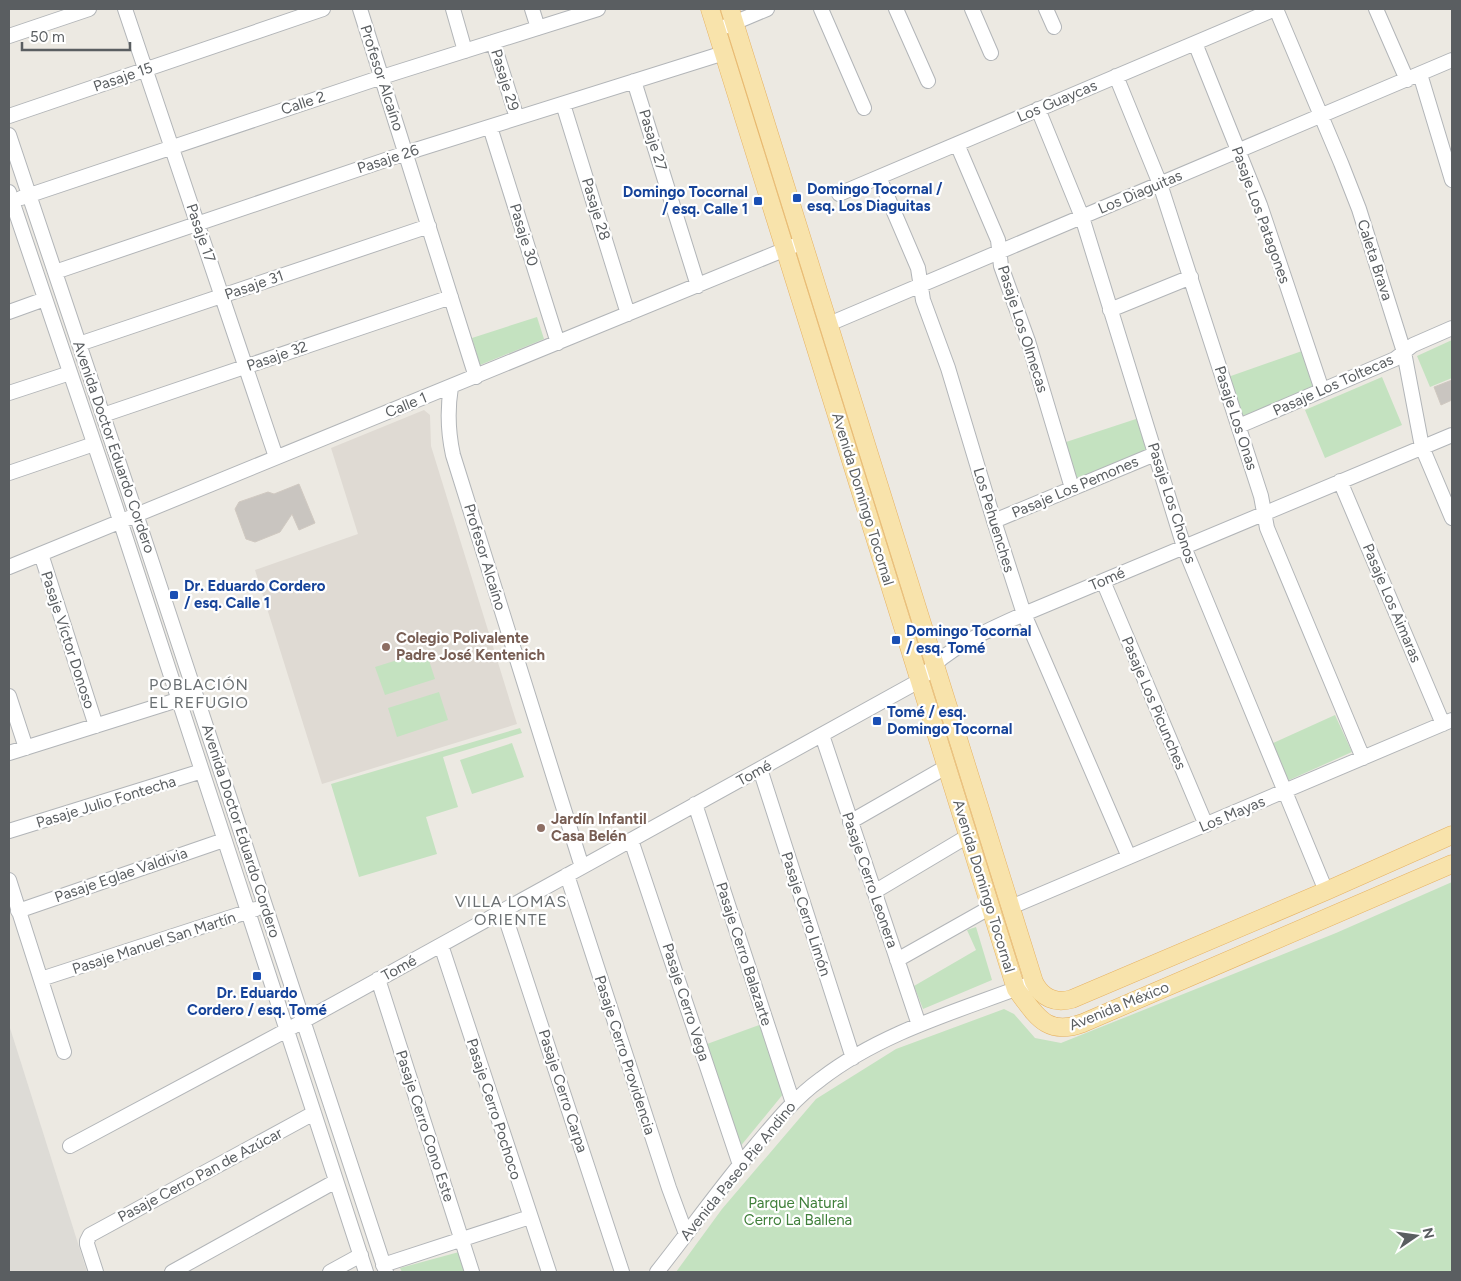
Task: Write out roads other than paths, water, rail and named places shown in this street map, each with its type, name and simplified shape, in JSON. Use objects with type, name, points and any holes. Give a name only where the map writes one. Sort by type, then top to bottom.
[{"type":"main road","name":"Avenida Domingo Tocornal","points":[[710,9],[1016,989]]},
{"type":"main road","name":"Avenida Domingo Tocornal","points":[[732,16],[1034,982]]},
{"type":"main road","name":"Avenida México","points":[[1034,982],[1042,994],[1048,998],[1060,1001],[1072,999],[1452,835]]},
{"type":"main road","name":"Avenida México","points":[[1016,989],[1038,1017],[1048,1024],[1063,1028],[1076,1026],[1452,864]]},
{"type":"street","points":[[9,36],[60,13],[89,9]]},
{"type":"street","name":"Pasaje 17","points":[[126,9],[276,457]]},
{"type":"street","name":"Pasaje 15","points":[[9,116],[323,9]]},
{"type":"street","name":"Profesor Alcaíno","points":[[360,9],[476,377]]},
{"type":"street","points":[[453,9],[466,50]]},
{"type":"street","points":[[532,9],[538,28]]},
{"type":"street","name":"Calle 2","points":[[10,198],[29,195],[382,77],[598,9]]},
{"type":"street","points":[[717,30],[732,16],[767,9]]},
{"type":"street","points":[[820,9],[864,108]]},
{"type":"street","points":[[896,9],[928,82]]},
{"type":"street","points":[[972,9],[991,53]]},
{"type":"street","points":[[1046,9],[1054,26]]},
{"type":"street","name":"Los Guaycas","points":[[839,194],[1275,9]]},
{"type":"street","name":"Caleta Brava","points":[[1275,9],[1322,116],[1359,209],[1404,352],[1422,447],[1452,518]]},
{"type":"street","points":[[1376,9],[1407,80]]},
{"type":"street","name":"Pasaje 29","points":[[493,42],[517,118]]},
{"type":"street","name":"Pasaje Los Patagones","points":[[1194,43],[1260,205],[1322,390]]},
{"type":"street","name":"Pasaje 26","points":[[55,272],[406,153],[724,53]]},
{"type":"street","name":"Los Diaguitas","points":[[829,324],[1452,60]]},
{"type":"street","points":[[1420,74],[1452,180]]},
{"type":"street","name":"Pasaje Los Onas","points":[[1116,76],[1160,184],[1261,496],[1267,528],[1363,758]]},
{"type":"street","name":"Pasaje 27","points":[[634,81],[698,286]]},
{"type":"street","name":"Pasaje 28","points":[[563,104],[628,314]]},
{"type":"street","name":"Pasaje Los Chonos","points":[[1038,109],[1082,217],[1184,547],[1326,890]]},
{"type":"street","name":"Pasaje 30","points":[[490,127],[558,343]]},
{"type":"street","name":"Avenida Doctor Eduardo Cordero","points":[[9,135],[304,1020],[384,1269]]},
{"type":"street","name":"Pasaje Los Olmecas","points":[[956,144],[998,240],[1001,266],[1028,341],[1072,488]]},
{"type":"street","name":"Los Pehuenches","points":[[879,177],[918,268],[923,300],[948,368],[1024,614],[1129,857]]},
{"type":"street","name":"Avenida Doctor Eduardo Cordero","points":[[10,198],[179,699],[366,1272]]},
{"type":"street","name":"Pasaje 31","points":[[79,344],[429,226]]},
{"type":"street","name":"Calle 1","points":[[9,567],[803,242]]},
{"type":"street","points":[[1110,310],[1191,277]]},
{"type":"street","name":"Pasaje 32","points":[[103,415],[452,297]]},
{"type":"street","points":[[9,312],[45,299]]},
{"type":"street","name":"Pasaje Los Toltecas","points":[[1239,426],[1395,359],[1413,345],[1452,328]]},
{"type":"street","points":[[9,393],[70,373]]},
{"type":"street","name":"Profesor Alcaíno","points":[[451,387],[448,421],[453,455],[582,867]]},
{"type":"street","name":"Tomé","points":[[70,1146],[287,1030],[919,681],[935,664],[973,639],[1024,614],[1452,434]]},
{"type":"street","points":[[9,473],[94,444]]},
{"type":"street","name":"Pasaje Los Pemones","points":[[994,521],[1155,454]]},
{"type":"street","name":"Pasaje Los Aimaras","points":[[1340,481],[1448,722]]},
{"type":"street","name":"Pasaje Víctor Donoso","points":[[41,554],[96,726]]},
{"type":"street","name":"Pasaje Los Picunches","points":[[1103,581],[1206,825]]},
{"type":"street","points":[[9,753],[196,694]]},
{"type":"street","points":[[9,696],[26,748]]},
{"type":"street","name":"Los Mayas","points":[[1011,907],[1448,722]]},
{"type":"street","name":"Pasaje Cerro Leonera","points":[[822,735],[919,1025]]},
{"type":"street","points":[[850,822],[946,767]]},
{"type":"street","name":"Pasaje Cerro Limón","points":[[760,769],[854,1058]]},
{"type":"street","name":"Pasaje Julio Fontecha","points":[[9,831],[202,771]]},
{"type":"street","name":"Pasaje Cerro Balazarte","points":[[695,804],[793,1103]]},
{"type":"street","points":[[874,892],[968,836]]},
{"type":"street","name":"Pasaje Eglae Valdivia","points":[[18,911],[224,840]]},
{"type":"street","name":"Pasaje Cerro Vega","points":[[631,840],[740,1164]]},
{"type":"street","name":"Pasaje Cerro Providencia","points":[[567,875],[669,1188],[686,1234]]},
{"type":"street","points":[[9,880],[64,1052]]},
{"type":"street","name":"Pasaje Manuel San Martín","points":[[41,980],[266,906]]},
{"type":"street","points":[[897,960],[991,907]]},
{"type":"street","name":"Pasaje Cerro Carpa","points":[[503,910],[622,1272]]},
{"type":"street","name":"Pasaje Cerro Pochoco","points":[[440,945],[548,1272]]},
{"type":"street","name":"Pasaje Cerro Cono Este","points":[[378,979],[472,1272]]},
{"type":"street","points":[[1016,989],[1034,982]]},
{"type":"street","name":"Avenida Paseo Pie Andino","points":[[657,1272],[740,1164],[793,1103],[822,1078],[880,1043],[919,1025],[1016,989]]},
{"type":"street","name":"Pasaje Cerro Pan de Azúcar","points":[[96,1272],[87,1244],[88,1238],[93,1233],[314,1113]]},
{"type":"street","points":[[172,1272],[336,1181]]},
{"type":"street","points":[[384,1269],[530,1217]]},
{"type":"street","points":[[330,1272],[361,1255]]},
{"type":"place","name":"Domingo Tocornal / esq. Los Diaguitas","points":[[797,198]]},
{"type":"place","name":"Domingo Tocornal / esq. Calle 1","points":[[758,201]]},
{"type":"place","name":"Dr. Eduardo Cordero / esq. Calle 1","points":[[174,595]]},
{"type":"place","name":"Domingo Tocornal / esq. Tomé","points":[[896,640]]},
{"type":"place","name":"Colegio Polivalente Padre José Kentenich","points":[[386,647]]},
{"type":"place","name":"Tomé / esq. Domingo Tocornal","points":[[877,721]]},
{"type":"place","name":"Jardín Infantil Casa Belén","points":[[541,828]]},
{"type":"place","name":"Dr. Eduardo Cordero / esq. Tomé","points":[[257,976]]},
{"type":"district","name":"POBLACIÓN EL REFUGIO","points":[[199,693]]},
{"type":"district","name":"VILLA LOMAS ORIENTE","points":[[511,910]]},
{"type":"park label","name":"Parque Natural Cerro La Ballena","points":[[798,1212]]}]
